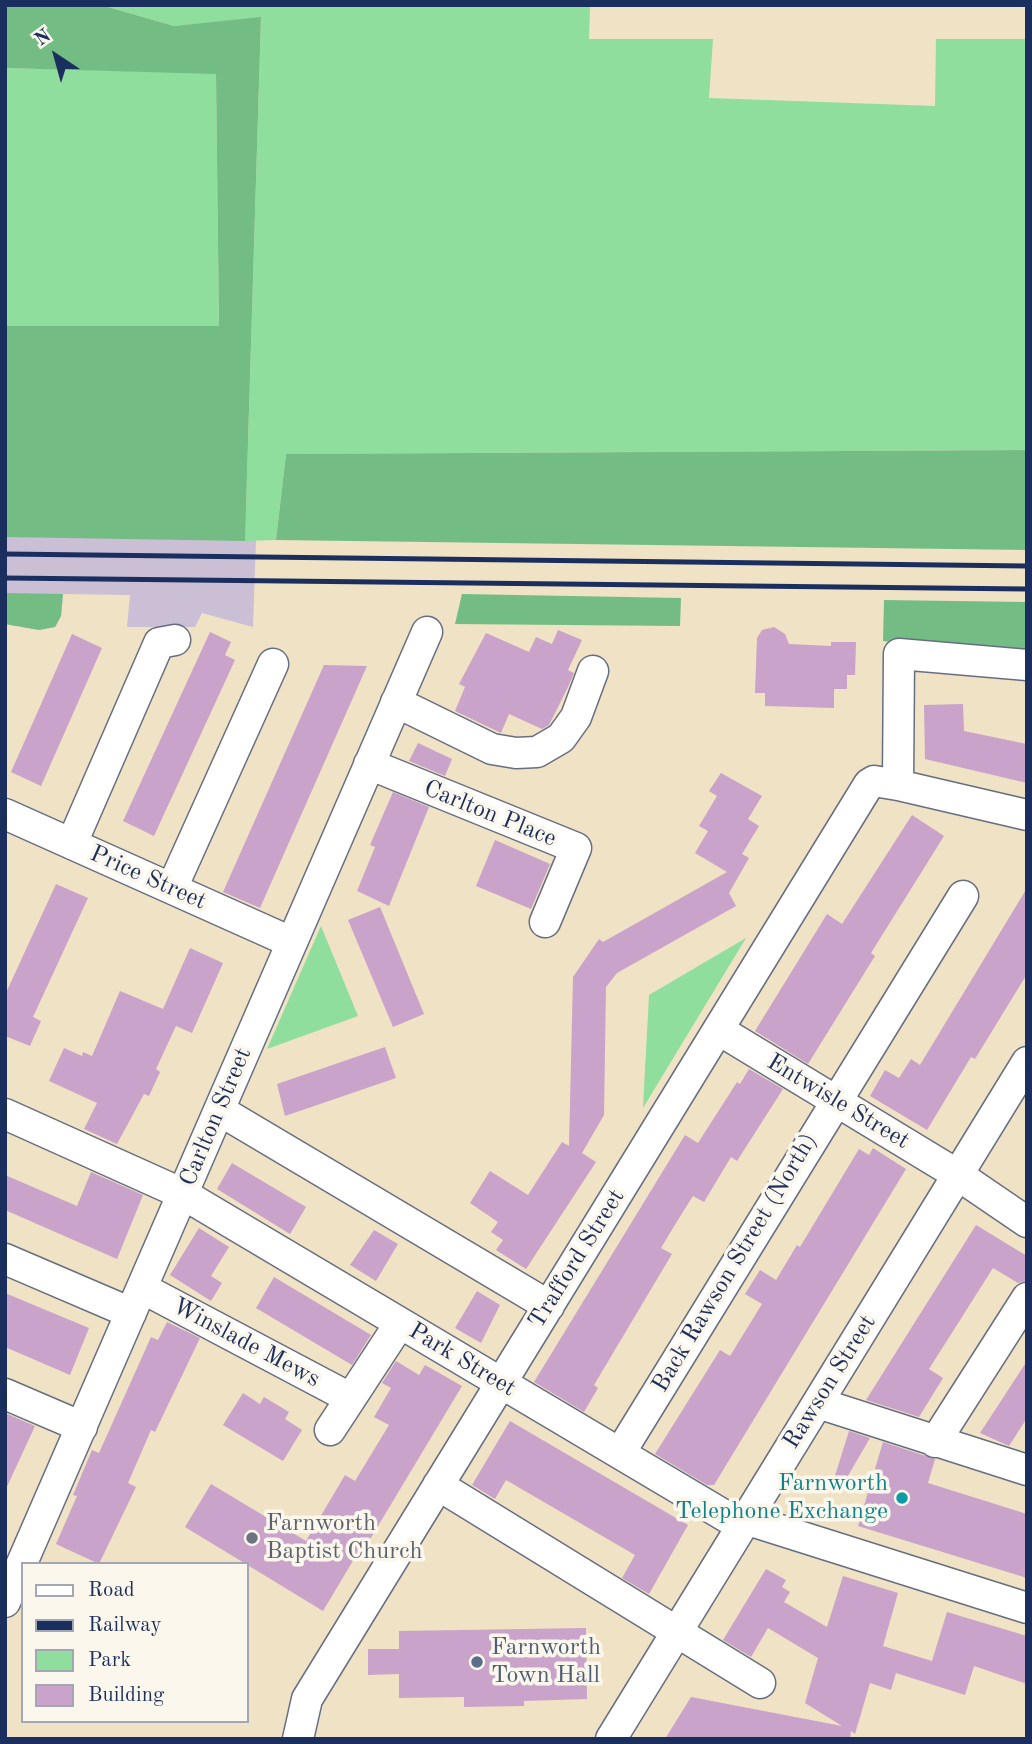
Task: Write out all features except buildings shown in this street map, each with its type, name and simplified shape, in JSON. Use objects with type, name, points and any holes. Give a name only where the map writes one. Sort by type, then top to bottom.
[{"type":"street","name":"Carlton Street","points":[[23,1562],[427,632]]},
{"type":"street","points":[[72,843],[155,644]]},
{"type":"street","points":[[1027,665],[899,654],[884,784],[1027,815]]},
{"type":"street","points":[[172,888],[273,664]]},
{"type":"street","points":[[396,702],[492,749],[516,753],[537,752],[561,738],[576,717],[593,671]]},
{"type":"street","name":"Carlton Place","points":[[369,764],[576,848],[545,922]]},
{"type":"street","name":"Trafford Street","points":[[298,1739],[307,1699],[500,1382],[719,1030],[884,784]]},
{"type":"street","name":"Price Street","points":[[5,814],[291,942]]},
{"type":"street","name":"Back Rawson Street (North)","points":[[620,1453],[834,1100],[962,896]]},
{"type":"street","name":"Entwisle Street","points":[[719,1030],[958,1175],[1027,1222]]},
{"type":"street","name":"Rawson Street","points":[[611,1739],[1027,1062]]},
{"type":"street","points":[[219,1110],[549,1306]]},
{"type":"street","name":"Park Street","points":[[5,1114],[183,1194],[620,1453],[743,1522],[1027,1608]]},
{"type":"street","name":"Winslade Mews","points":[[5,1259],[137,1301],[351,1398]]},
{"type":"street","points":[[935,1442],[1027,1298]]},
{"type":"street","name":"Winslade Mews","points":[[330,1430],[400,1323]]},
{"type":"street","points":[[5,1394],[82,1427]]},
{"type":"street","points":[[818,1403],[1027,1470]]},
{"type":"street","points":[[438,1485],[760,1683]]},
{"type":"street","name":"Carlton Street","points":[[5,1602],[21,1566]]},
{"type":"shaded area","points":[[5,499],[37,509],[257,510],[253,627],[202,613],[195,627],[127,627],[130,595],[63,594],[61,616],[55,627],[39,630],[5,624]]},
{"type":"green space","points":[[5,5],[101,5],[174,26],[261,17],[245,541],[5,537],[5,326],[219,326],[216,74],[5,68]]},
{"type":"green space","points":[[101,5],[590,5],[589,39],[713,39],[709,98],[935,106],[936,39],[1027,39],[1027,450],[286,454],[276,540],[245,541],[261,18],[174,26]]},
{"type":"green space","points":[[5,68],[216,73],[219,326],[5,326]]},
{"type":"green space","points":[[1027,450],[1027,550],[276,540],[286,454]]},
{"type":"green space","points":[[5,593],[63,594],[61,616],[55,627],[39,630],[5,624]]},
{"type":"green space","points":[[462,594],[681,598],[680,626],[455,624]]},
{"type":"green space","points":[[884,600],[1027,602],[1027,650],[964,651],[883,641]]},
{"type":"green space","points":[[321,926],[358,1016],[267,1049]]},
{"type":"green space","points":[[746,938],[643,1108],[649,995]]},
{"type":"railway","points":[[5,554],[1027,566]]},
{"type":"railway","points":[[5,578],[1027,589]]},
{"type":"place","name":"Farnworth Telephone Exchange","points":[[902,1498]]},
{"type":"place","name":"Farnworth Baptist Church","points":[[252,1538]]},
{"type":"place","name":"Farnworth Town Hall","points":[[477,1662]]}]
